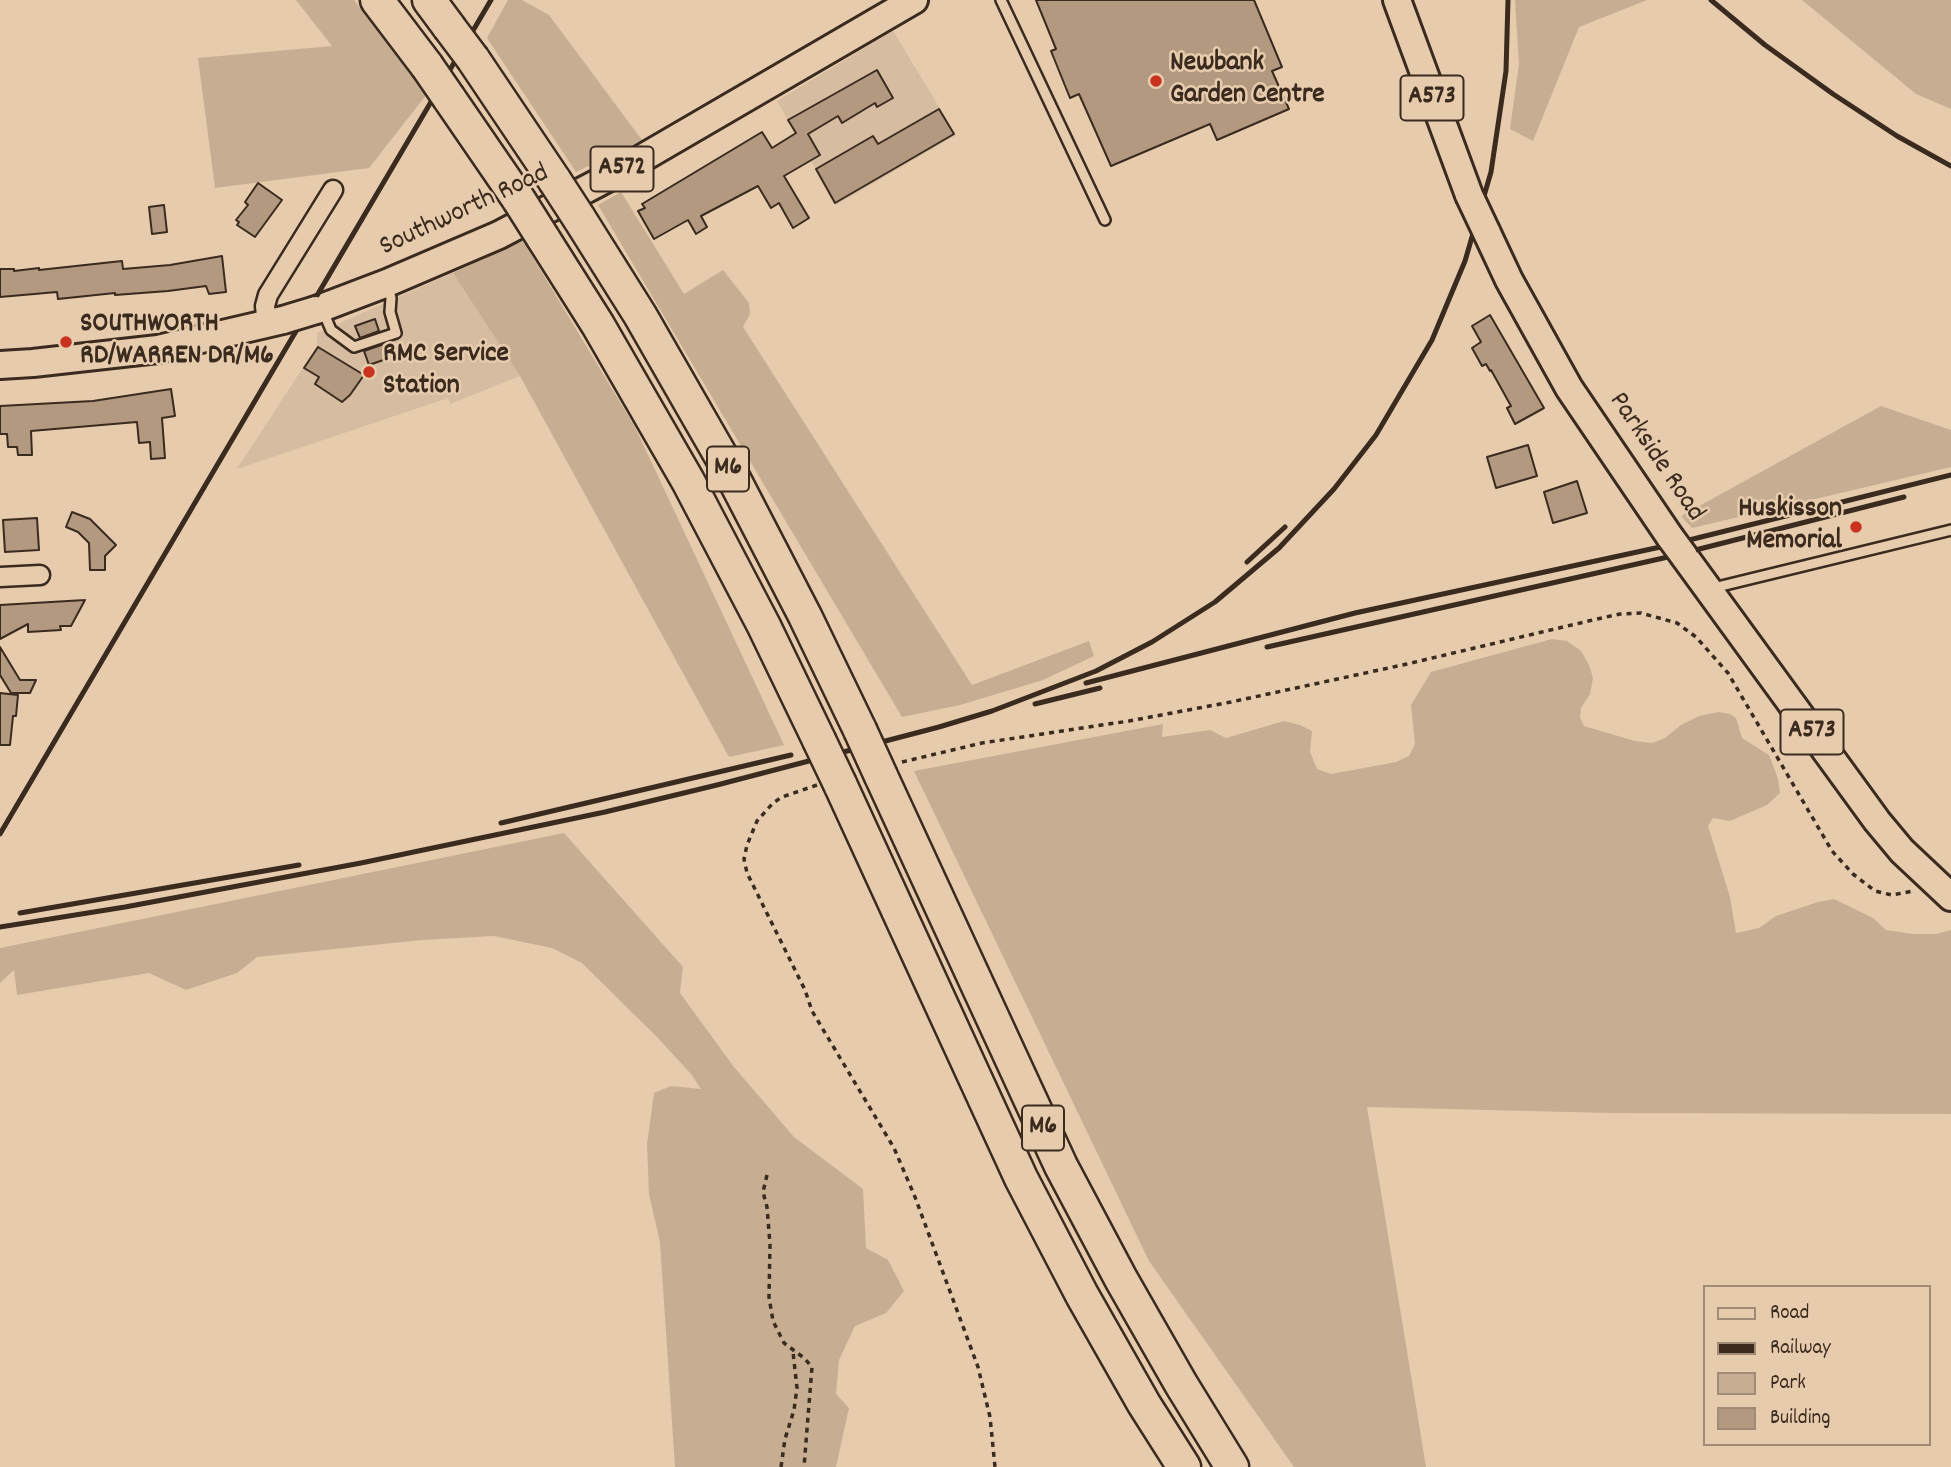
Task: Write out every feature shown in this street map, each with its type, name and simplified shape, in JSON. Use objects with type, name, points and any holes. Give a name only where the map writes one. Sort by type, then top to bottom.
[{"type":"highway","name":"M6","points":[[377,0],[519,200],[598,325],[688,481],[819,740],[834,783],[1021,1178],[1082,1295],[1144,1404],[1184,1467]]},
{"type":"highway","name":"M6","points":[[429,0],[473,59],[579,218],[640,315],[721,456],[860,730],[886,770],[1061,1166],[1127,1291],[1232,1467]]},
{"type":"main road","name":"Southworth Road","points":[[0,365],[158,349],[275,322],[319,309],[387,283],[499,235],[615,174],[914,0]]},
{"type":"main road","name":"Parkside Road","points":[[1397,0],[1469,195],[1509,281],[1569,388],[1677,547],[1877,821],[1928,877],[1951,897]]},
{"type":"street","points":[[275,322],[265,306],[268,295],[333,190]]},
{"type":"street","points":[[0,577],[40,575]]},
{"type":"lane","points":[[1001,0],[1105,220]]},
{"type":"lane","points":[[319,309],[331,330],[354,347],[397,333],[390,312],[391,298],[387,283]]},
{"type":"lane","points":[[1708,589],[1951,530]]},
{"type":"path","points":[[886,770],[982,743],[1129,721],[1231,702],[1408,664],[1597,618],[1641,613],[1677,623],[1696,637],[1728,673],[1832,851],[1853,874],[1875,891],[1892,895],[1919,888],[1928,877]]},
{"type":"path","points":[[834,783],[782,797],[773,803],[757,821],[747,845],[744,859],[747,873],[805,990],[811,1011],[894,1149],[915,1197],[978,1367],[990,1417],[995,1467]]},
{"type":"path","points":[[766,1175],[763,1192],[770,1244],[769,1297],[774,1321],[784,1343],[804,1357],[811,1367],[804,1467]]},
{"type":"path","points":[[781,1467],[797,1388],[792,1350]]},
{"type":"shaded area","points":[[893,31],[956,135],[836,205],[777,101]]},
{"type":"shaded area","points":[[453,273],[520,376],[450,404],[448,398],[237,469],[317,346],[317,333]]},
{"type":"green space","points":[[296,0],[354,0],[427,94],[369,168],[215,188],[198,58],[332,46]]},
{"type":"green space","points":[[508,0],[522,0],[549,15],[642,140],[576,172],[487,38]]},
{"type":"green space","points":[[1515,0],[1647,0],[1579,27],[1533,141],[1510,129],[1519,64]]},
{"type":"green space","points":[[1802,0],[1951,0],[1951,109],[1916,94]]},
{"type":"green space","points":[[621,192],[684,294],[723,270],[749,303],[750,314],[743,327],[972,685],[1089,641],[1094,656],[1043,680],[960,705],[902,717],[598,205]]},
{"type":"green space","points":[[523,241],[635,427],[784,745],[729,757],[520,376],[453,273]]},
{"type":"green space","points":[[1881,406],[1951,430],[1951,467],[1692,528],[1681,516]]},
{"type":"green space","points":[[1552,639],[1567,641],[1581,651],[1589,665],[1593,678],[1590,694],[1581,708],[1580,718],[1584,726],[1635,741],[1652,743],[1665,738],[1681,725],[1699,716],[1719,712],[1736,718],[1742,738],[1769,755],[1780,793],[1767,805],[1730,821],[1713,818],[1708,826],[1730,897],[1736,933],[1759,928],[1776,916],[1834,899],[1873,918],[1886,930],[1936,934],[1951,930],[1951,1114],[1610,1113],[1367,1107],[1426,1467],[1294,1467],[1149,1261],[914,771],[1163,724],[1162,737],[1210,730],[1226,738],[1284,721],[1312,731],[1310,752],[1317,769],[1331,774],[1396,762],[1409,756],[1415,744],[1411,705],[1431,672]]},
{"type":"green space","points":[[564,833],[683,967],[680,993],[734,1067],[794,1137],[863,1189],[866,1248],[888,1260],[904,1291],[886,1313],[855,1326],[839,1360],[836,1394],[849,1408],[836,1467],[675,1467],[660,1242],[649,1194],[647,1144],[654,1093],[671,1086],[701,1089],[657,1037],[582,963],[552,948],[494,936],[422,940],[257,957],[237,973],[186,990],[149,973],[17,995],[14,970],[0,983],[0,948]]},
{"type":"building","name":"Newbank Garden Centre","points":[[1036,0],[1254,0],[1282,67],[1272,71],[1289,109],[1217,140],[1210,124],[1111,166],[1079,94],[1070,98],[1051,51],[1056,49]]},
{"type":"building","points":[[877,70],[893,98],[877,107],[875,103],[842,123],[838,116],[808,134],[820,155],[784,176],[809,218],[793,228],[779,203],[771,208],[758,186],[701,216],[707,227],[696,234],[688,220],[654,239],[638,211],[645,208],[642,204],[762,132],[772,148],[796,133],[788,120]]},
{"type":"building","points":[[939,109],[954,134],[835,203],[816,169],[873,136],[878,144]]},
{"type":"building","points":[[258,183],[282,200],[255,237],[237,225],[239,222],[236,220],[248,205],[245,202]]},
{"type":"building","points":[[164,205],[167,232],[152,234],[149,207]]},
{"type":"building","points":[[222,256],[226,292],[209,294],[206,286],[58,299],[57,292],[0,297],[0,269],[39,270],[122,261],[123,269],[170,265]]},
{"type":"building","points":[[1490,315],[1544,408],[1515,424],[1507,408],[1511,406],[1491,370],[1486,364],[1482,366],[1472,348],[1481,342],[1472,326]]},
{"type":"building","points":[[375,319],[379,331],[360,338],[355,326]]},
{"type":"building","points":[[384,344],[389,358],[369,365],[364,351]]},
{"type":"building","points":[[318,347],[364,375],[342,402],[315,384],[319,377],[304,368]]},
{"type":"building","points":[[171,389],[175,416],[162,418],[165,458],[151,459],[150,442],[139,443],[137,422],[31,431],[32,455],[18,455],[17,447],[8,447],[7,434],[0,434],[0,406],[93,401]]},
{"type":"building","points":[[1528,445],[1537,476],[1496,488],[1487,457]]},
{"type":"building","points":[[1577,481],[1587,513],[1553,523],[1544,492]]},
{"type":"building","points":[[72,512],[90,519],[116,545],[105,556],[105,570],[90,570],[89,543],[78,532],[66,527]]},
{"type":"building","points":[[37,518],[39,550],[5,552],[3,520]]},
{"type":"building","points":[[85,600],[71,626],[60,626],[61,630],[28,632],[28,624],[0,639],[0,605]]},
{"type":"building","points":[[0,647],[20,680],[36,680],[30,693],[11,693],[0,675]]},
{"type":"building","points":[[0,693],[18,695],[10,745],[0,745]]},
{"type":"railway","points":[[0,834],[491,0]]},
{"type":"railway","points":[[0,927],[125,907],[361,863],[605,812],[717,785],[992,711],[1096,671],[1152,642],[1215,602],[1279,548],[1334,489],[1376,435],[1432,340],[1465,261],[1491,172],[1506,71],[1508,0]]},
{"type":"railway","points":[[1711,0],[1765,45],[1833,94],[1897,136],[1951,166]]},
{"type":"railway","points":[[1086,683],[1355,613],[1665,546],[1951,475]]},
{"type":"railway","points":[[1267,647],[1668,557],[1904,497]]},
{"type":"railway","points":[[1247,562],[1285,527]]},
{"type":"railway","points":[[1035,704],[1100,688]]},
{"type":"railway","points":[[501,823],[791,755]]},
{"type":"railway","points":[[20,913],[299,865]]},
{"type":"place","name":"Newbank Garden Centre","points":[[1156,81]]},
{"type":"place","name":"SOUTHWORTH RD/WARREN DR/M6","points":[[66,342]]},
{"type":"place","name":"RMC Service Station","points":[[369,372]]},
{"type":"place","name":"Huskisson Memorial","points":[[1856,527]]}]
